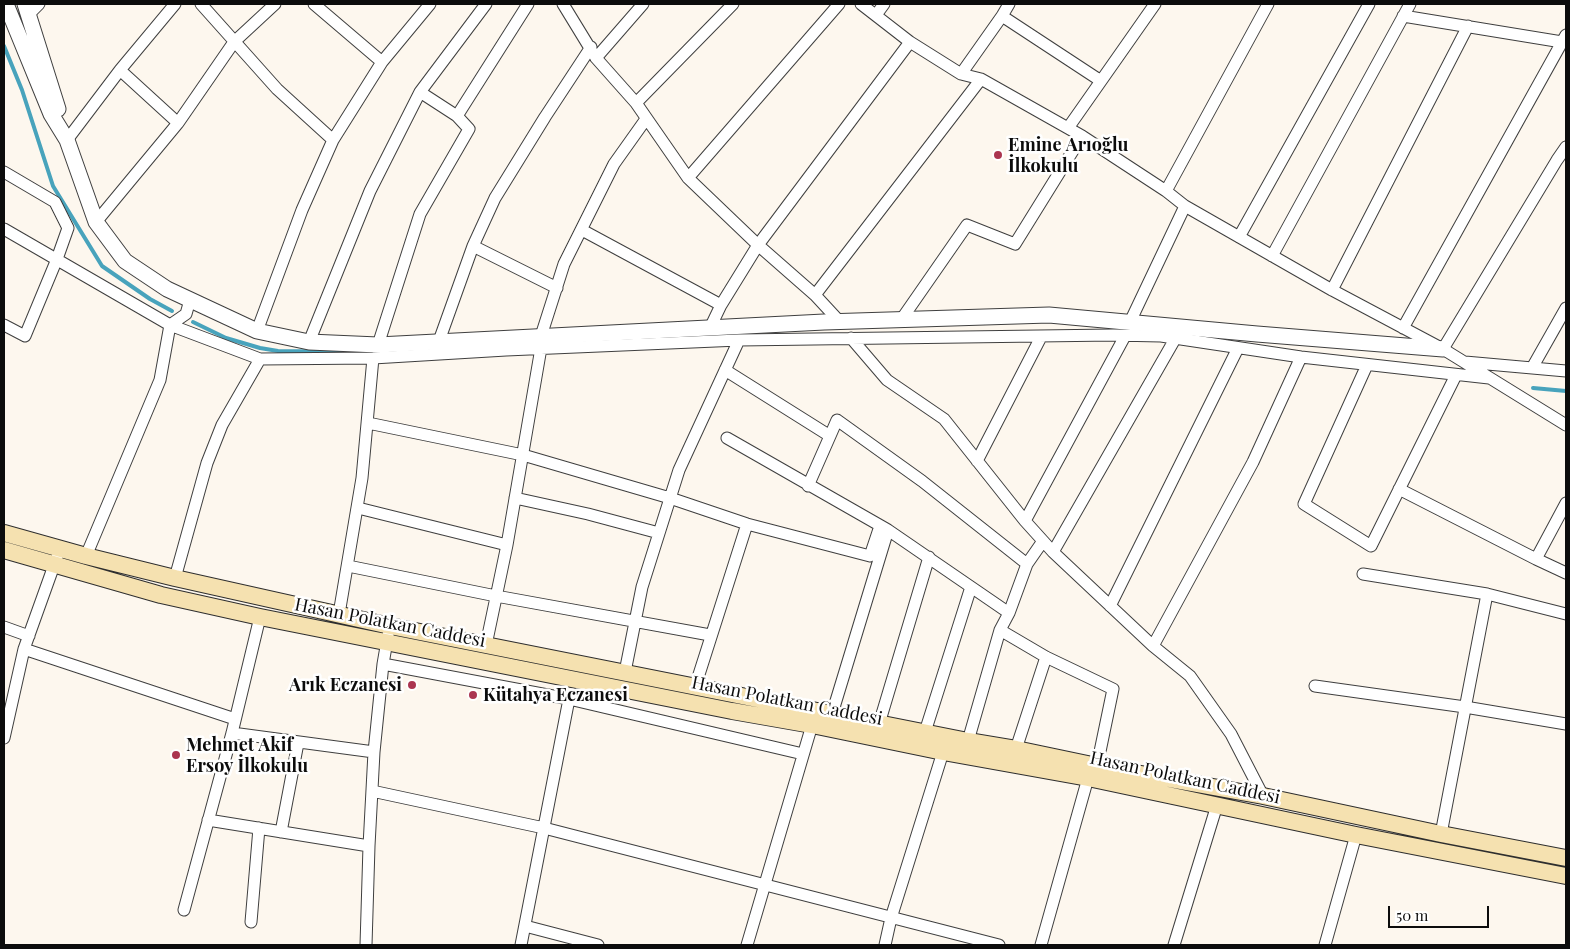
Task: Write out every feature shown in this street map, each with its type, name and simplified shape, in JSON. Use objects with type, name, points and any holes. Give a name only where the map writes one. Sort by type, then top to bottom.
[{"type":"main road","name":"Hasan Polatkan Caddesi","points":[[4,533],[57,556],[161,595],[260,618],[943,752],[1263,796],[1566,858]]},
{"type":"main road","name":"Hasan Polatkan Caddesi","points":[[4,550],[57,556],[86,556],[390,626],[879,724],[1016,749],[1092,772],[1217,805],[1356,835],[1566,876]]},
{"type":"street","points":[[6,4],[51,114],[67,140]]},
{"type":"street","points":[[67,140],[120,70],[175,4]]},
{"type":"street","points":[[201,4],[277,89],[333,140]]},
{"type":"street","points":[[96,222],[178,123],[234,42],[275,4]]},
{"type":"street","points":[[314,4],[382,62]]},
{"type":"street","points":[[256,331],[302,210],[333,140],[382,62],[430,4]]},
{"type":"street","points":[[308,342],[370,191],[420,92],[486,4]]},
{"type":"street","points":[[456,116],[528,4]]},
{"type":"street","points":[[563,4],[594,53],[636,103],[688,178],[758,245],[815,295],[840,322]]},
{"type":"street","points":[[439,341],[473,246],[495,198],[545,117],[594,53],[643,4]]},
{"type":"street","points":[[636,103],[733,4]]},
{"type":"street","points":[[688,178],[839,4]]},
{"type":"street","points":[[861,4],[910,42],[961,74],[981,79],[1082,136],[1166,191],[1184,206],[1443,350],[1566,425]]},
{"type":"street","points":[[876,15],[884,4]]},
{"type":"street","points":[[961,74],[1009,4]]},
{"type":"street","points":[[1068,128],[1155,4]]},
{"type":"street","points":[[1166,191],[1268,4]]},
{"type":"street","points":[[1239,237],[1369,4]]},
{"type":"street","points":[[1272,256],[1410,4]]},
{"type":"street","points":[[31,7],[67,140],[96,222],[125,261],[167,289],[256,331],[308,342],[376,351],[439,341],[541,342],[1041,337],[1127,329],[1443,350]]},
{"type":"street","points":[[1002,16],[1101,81]]},
{"type":"street","points":[[1403,16],[1564,38],[1403,328]]},
{"type":"street","points":[[1332,290],[1468,26]]},
{"type":"street","points":[[710,328],[721,304],[758,245],[910,42]]},
{"type":"street","points":[[120,70],[178,123]]},
{"type":"street","points":[[815,295],[981,79]]},
{"type":"street","points":[[339,614],[358,508],[376,351],[420,214],[469,129],[456,116],[420,92]]},
{"type":"street","points":[[486,645],[507,545],[541,342],[564,264],[614,164],[646,119]]},
{"type":"street","points":[[901,320],[968,225],[1015,244],[1082,136]]},
{"type":"street","points":[[1443,350],[1566,147]]},
{"type":"street","points":[[4,172],[55,202],[68,228],[57,259],[24,336],[4,325]]},
{"type":"street","points":[[1025,521],[1127,329],[1184,206]]},
{"type":"street","points":[[4,229],[170,325],[260,359],[541,342],[710,328],[1049,315],[1238,348],[1367,365],[1489,378]]},
{"type":"street","points":[[582,230],[721,304]]},
{"type":"street","points":[[473,246],[557,288]]},
{"type":"street","points":[[86,556],[160,380],[170,325],[186,314],[190,300]]},
{"type":"street","points":[[1532,368],[1566,308]]},
{"type":"street","points":[[977,461],[1041,337]]},
{"type":"street","points":[[851,338],[887,380],[944,420],[1025,521],[1053,552],[1153,646],[1190,676],[1230,734],[1263,796]]},
{"type":"street","points":[[1053,552],[1175,338]]},
{"type":"street","points":[[625,672],[642,587],[679,470],[739,340]]},
{"type":"street","points":[[1110,606],[1238,348]]},
{"type":"street","points":[[1153,646],[1252,462],[1301,357]]},
{"type":"street","points":[[175,578],[207,463],[222,425],[260,359]]},
{"type":"street","points":[[1463,362],[1566,371]]},
{"type":"street","points":[[1367,365],[1304,504],[1370,546],[1456,374]]},
{"type":"street","points":[[725,370],[830,436]]},
{"type":"street","points":[[808,486],[837,420],[922,482],[1027,564]]},
{"type":"street","points":[[368,423],[523,455],[670,498],[747,524],[870,556],[884,528]]},
{"type":"street","points":[[727,438],[884,528],[1010,613]]},
{"type":"street","points":[[1399,489],[1566,573]]},
{"type":"street","points":[[515,498],[588,514],[659,533]]},
{"type":"street","points":[[1536,559],[1566,503]]},
{"type":"street","points":[[358,508],[507,545]]},
{"type":"street","points":[[695,687],[710,635],[747,524]]},
{"type":"street","points":[[832,714],[884,528]]},
{"type":"street","points":[[968,741],[1000,630],[1010,613],[1027,564],[1043,541]]},
{"type":"street","points":[[4,738],[8,702],[24,649],[57,556]]},
{"type":"street","points":[[879,724],[929,557]]},
{"type":"street","points":[[348,566],[496,596],[710,635]]},
{"type":"street","points":[[1363,574],[1487,594],[1566,614]]},
{"type":"street","points":[[925,732],[971,587]]},
{"type":"street","points":[[1442,834],[1487,594]]},
{"type":"street","points":[[184,910],[232,733],[260,618]]},
{"type":"street","points":[[366,945],[374,752],[383,664],[390,626]]},
{"type":"street","points":[[4,627],[29,636]]},
{"type":"street","points":[[1000,630],[1046,657],[1113,689],[1092,772],[1041,945]]},
{"type":"street","points":[[24,649],[235,719]]},
{"type":"street","points":[[1016,749],[1046,657]]},
{"type":"street","points":[[383,664],[569,699],[803,754]]},
{"type":"street","points":[[1315,686],[1465,707],[1566,724]]},
{"type":"street","points":[[521,945],[569,699]]},
{"type":"street","points":[[747,945],[812,725]]},
{"type":"street","points":[[232,733],[374,752]]},
{"type":"street","points":[[281,832],[298,742]]},
{"type":"street","points":[[885,945],[891,918],[943,752]]},
{"type":"street","points":[[372,791],[544,828],[999,945]]},
{"type":"street","points":[[1174,945],[1217,805]]},
{"type":"street","points":[[208,820],[369,846]]},
{"type":"street","points":[[251,922],[259,828]]},
{"type":"street","points":[[1325,945],[1356,835]]},
{"type":"street","points":[[525,926],[598,945]]},
{"type":"waterway","points":[[4,46],[22,90],[53,186],[102,266],[150,299],[172,311]]},
{"type":"waterway","points":[[193,322],[226,338],[260,348],[278,351],[360,352]]},
{"type":"waterway","points":[[1533,388],[1566,391]]},
{"type":"place","name":"Emine Arıoğlu İlkokulu","points":[[998,155]]},
{"type":"place","name":"Arık Eczanesi","points":[[412,685]]},
{"type":"place","name":"Kütahya Eczanesi","points":[[473,695]]},
{"type":"place","name":"Mehmet Akif Ersoy İlkokulu","points":[[176,755]]}]
